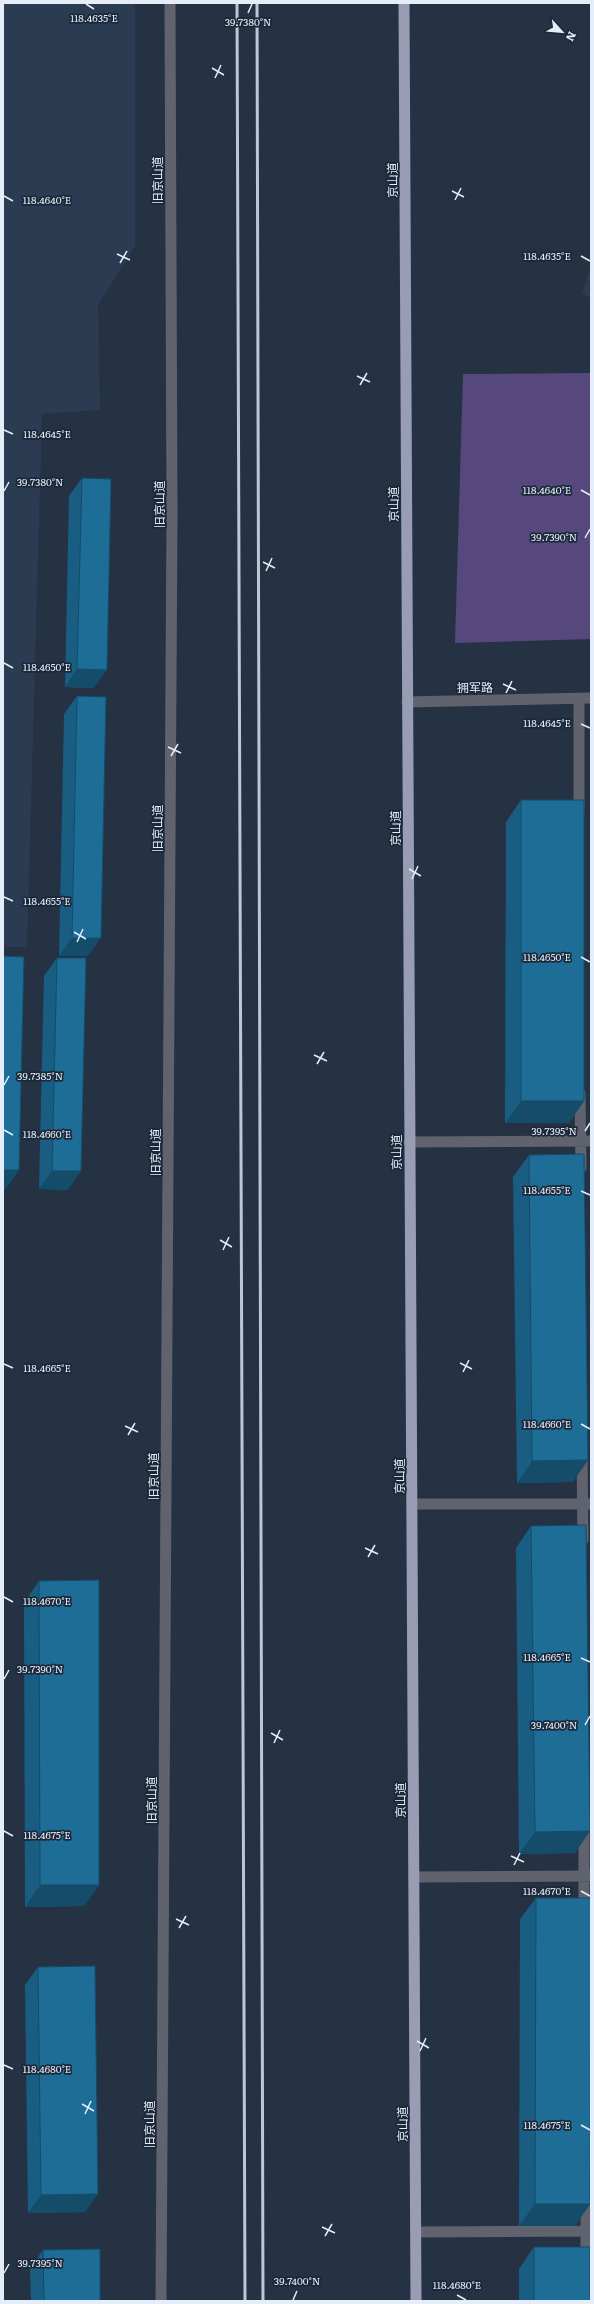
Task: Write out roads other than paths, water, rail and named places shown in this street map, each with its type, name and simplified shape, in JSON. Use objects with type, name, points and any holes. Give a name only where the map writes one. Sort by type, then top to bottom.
[{"type":"highway","name":"京山道","points":[[404,3],[416,2301]]},
{"type":"street","name":"旧京山道","points":[[161,2301],[172,523],[170,3]]},
{"type":"street","points":[[578,698],[579,826]]},
{"type":"street","name":"拥军路","points":[[407,702],[591,698]]},
{"type":"street","points":[[580,1081],[581,1177]]},
{"type":"street","points":[[409,1142],[591,1141]]},
{"type":"street","points":[[582,1440],[583,1552]]},
{"type":"street","points":[[412,1504],[591,1504]]},
{"type":"street","points":[[584,1815],[584,1926]]},
{"type":"street","points":[[414,1877],[591,1876]]},
{"type":"street","points":[[586,2181],[586,2277]]},
{"type":"street","points":[[416,2232],[591,2232]]},
{"type":"railway","points":[[237,3],[245,2301]]},
{"type":"railway","points":[[257,3],[263,2301]]}]
